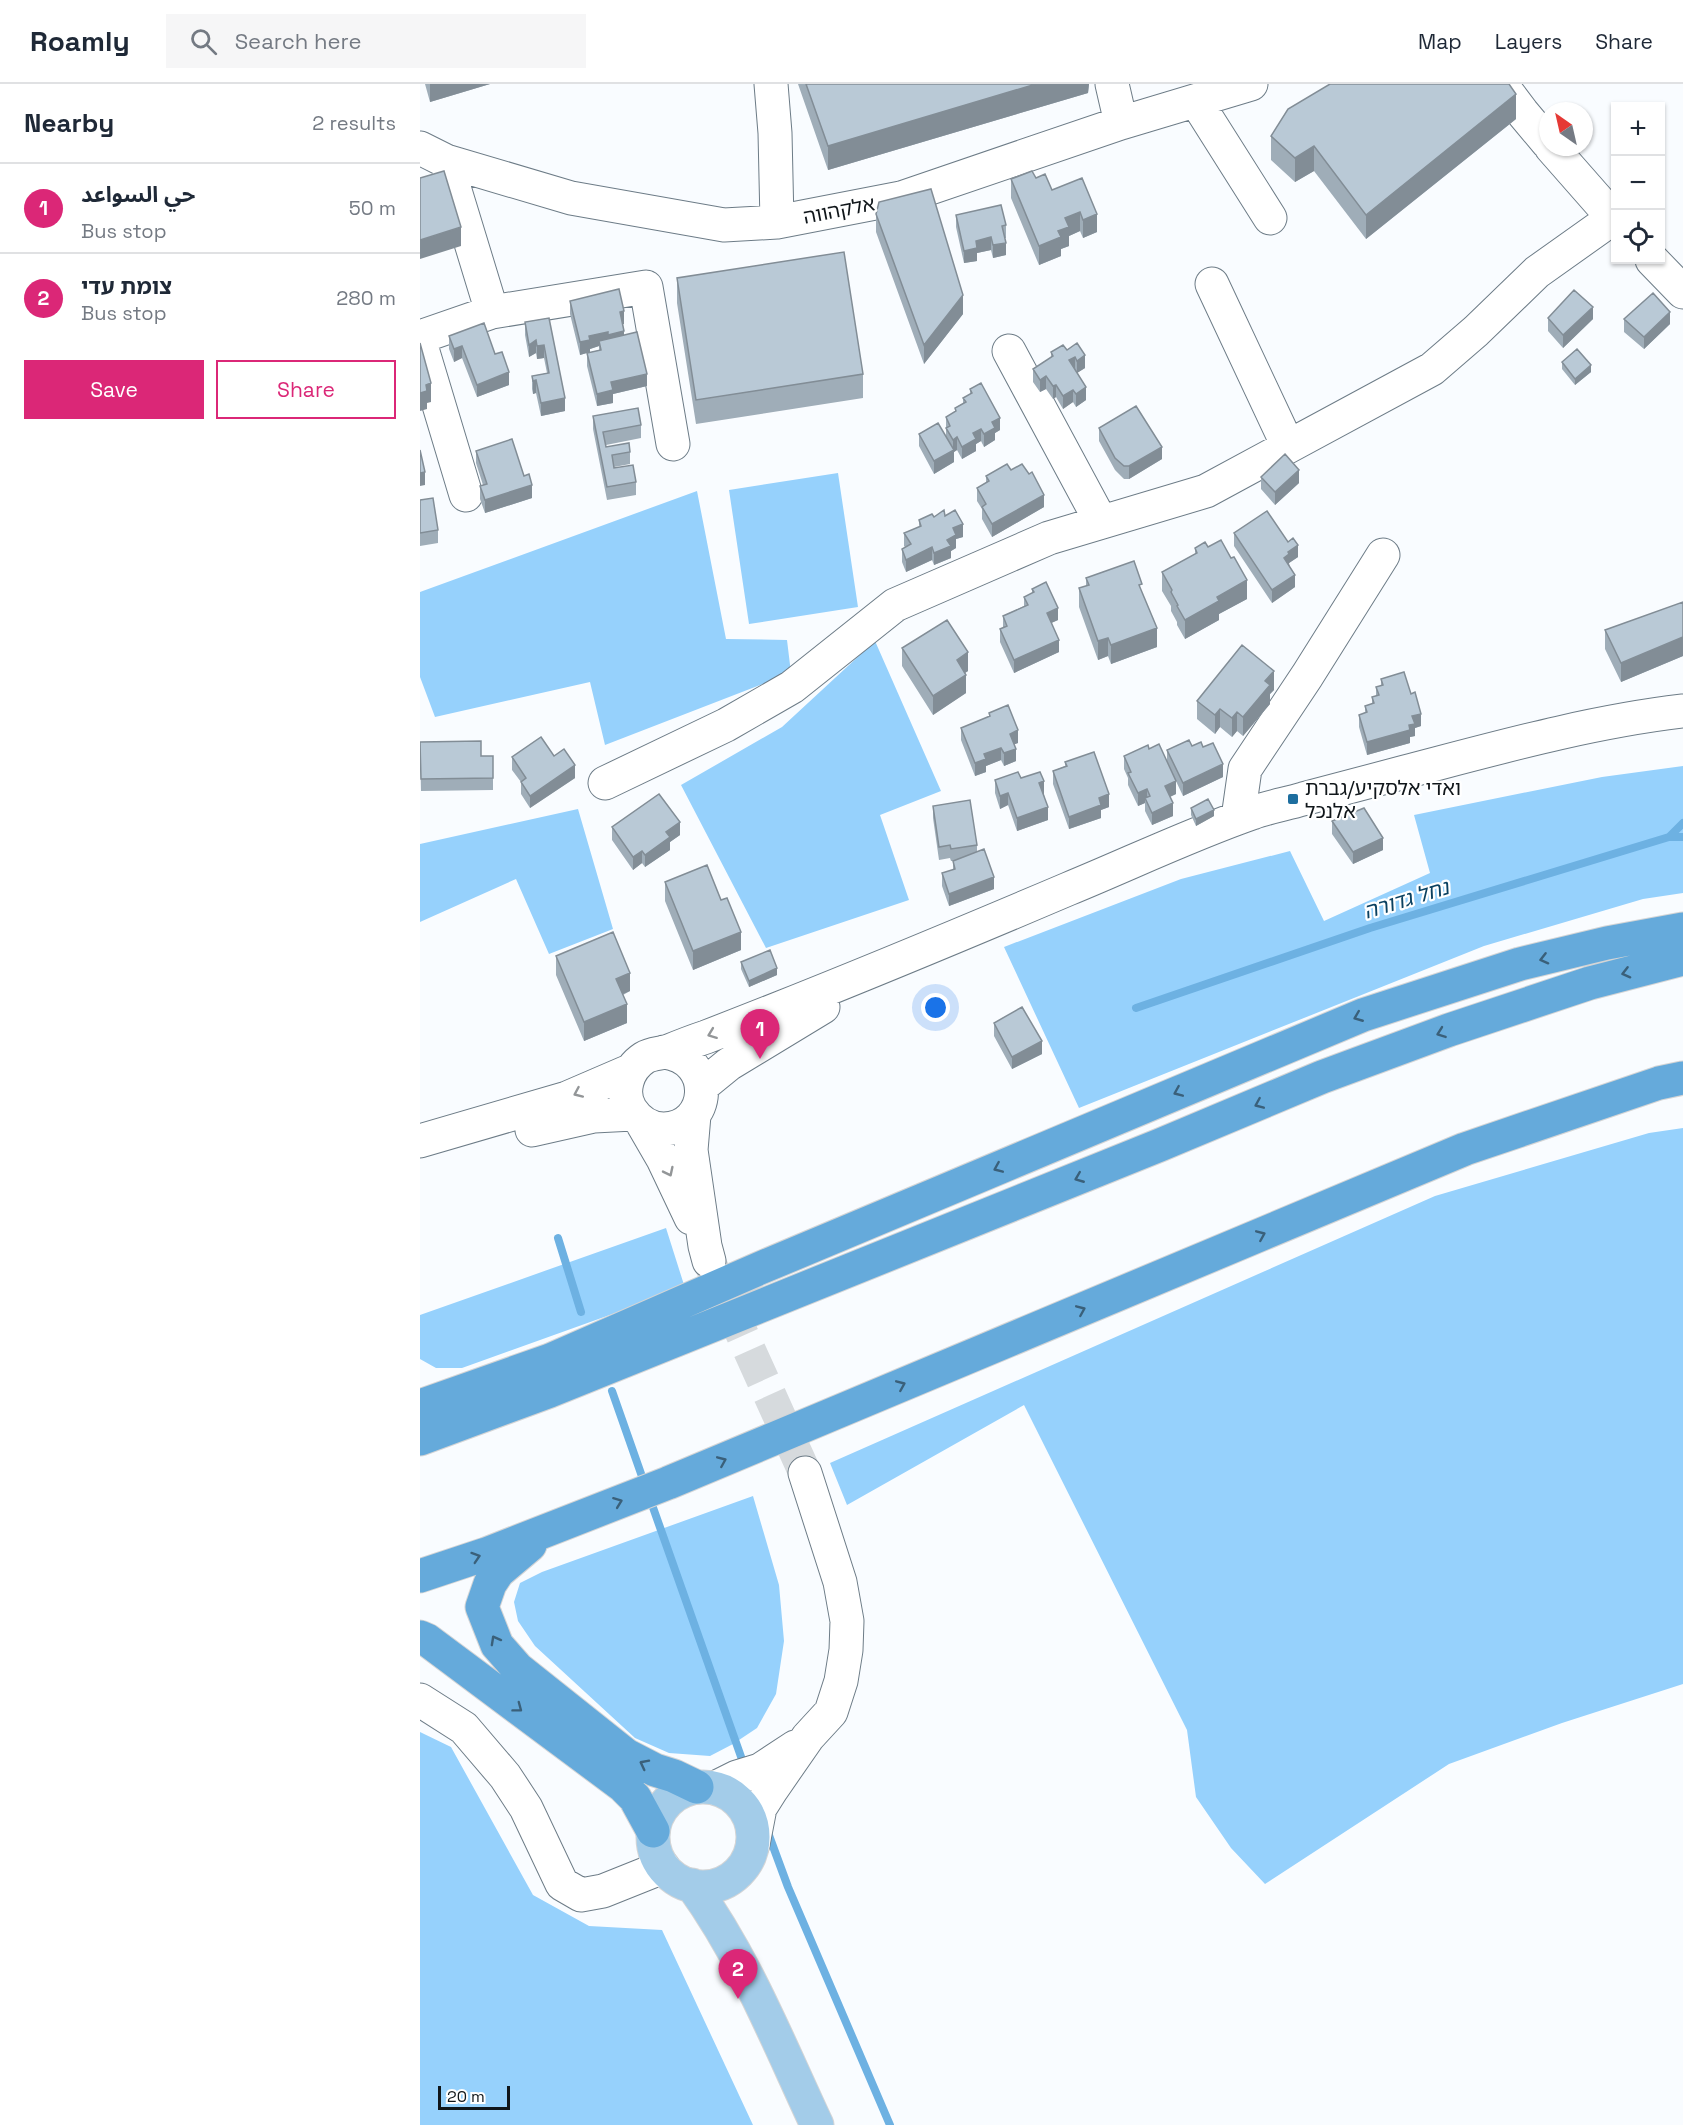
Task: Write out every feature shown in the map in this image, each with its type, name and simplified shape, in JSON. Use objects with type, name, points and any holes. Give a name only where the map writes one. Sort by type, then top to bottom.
[{"type":"highway","points":[[420,1406],[550,1360],[758,1269],[1363,1015],[1520,964],[1607,943],[1683,929]]},
{"type":"highway","points":[[420,1439],[550,1391],[1160,1145],[1322,1077],[1449,1030],[1590,983],[1683,959]]},
{"type":"highway","points":[[420,1575],[486,1554],[668,1483],[1465,1149],[1659,1083],[1683,1078]]},
{"type":"highway","points":[[420,1389],[433,1392],[461,1391]]},
{"type":"highway","points":[[559,1526],[498,1572],[490,1584],[482,1607],[497,1645],[518,1669],[626,1755],[655,1770],[706,1787]]},
{"type":"highway","points":[[420,1637],[623,1786],[635,1798],[653,1831]]},
{"type":"main road","points":[[739,1960],[731,1918],[731,1902],[747,1857],[753,1829],[748,1815],[740,1803],[729,1794],[706,1787],[681,1791],[668,1801],[658,1815],[653,1831],[657,1856],[663,1867],[676,1879],[692,1885],[718,1884],[730,1879],[747,1857]]},
{"type":"main road","points":[[692,1885],[739,1960],[817,2125]]},
{"type":"street","points":[[771,84],[775,133],[777,222]]},
{"type":"street","points":[[1112,84],[1121,123]]},
{"type":"street","name":"אלקהווה","points":[[433,154],[571,198],[724,225],[777,222],[901,198],[1121,123],[1251,84]]},
{"type":"street","points":[[1501,84],[1539,132]]},
{"type":"street","points":[[1196,101],[1270,218]]},
{"type":"street","points":[[433,154],[492,312]]},
{"type":"street","points":[[1559,156],[1611,217]]},
{"type":"street","points":[[605,783],[726,725],[792,687],[895,605],[1049,538],[1206,491],[1432,369],[1476,331],[1537,272],[1611,222]]},
{"type":"street","points":[[1656,264],[1683,292]]},
{"type":"street","points":[[1212,284],[1288,446]]},
{"type":"street","points":[[420,337],[492,312],[646,287],[673,444]]},
{"type":"street","points":[[420,342],[466,495]]},
{"type":"street","points":[[1009,351],[1101,522]]},
{"type":"street","points":[[1238,818],[1245,769],[1308,676],[1383,555]]},
{"type":"street","points":[[664,1052],[675,1054],[694,1066],[698,1100],[691,1150],[707,1254],[663,1159],[628,1104],[627,1081],[640,1060],[903,959],[1238,818],[1267,808],[1566,731],[1628,718],[1683,711]]},
{"type":"street","points":[[420,1163],[548,1125],[594,1116],[637,1117],[651,1127],[674,1128],[685,1123],[698,1100],[729,1064],[903,959]]},
{"type":"street","points":[[420,1141],[567,1098],[632,1070]]},
{"type":"street","points":[[747,1857],[760,1808],[808,1737],[831,1712],[841,1681],[846,1650],[847,1621],[840,1582],[805,1473]]},
{"type":"street","points":[[420,1700],[464,1728],[505,1776],[526,1808],[562,1884],[581,1895],[603,1892],[663,1867]]},
{"type":"street","points":[[706,1787],[760,1770],[808,1737]]},
{"type":"shaded area","points":[[838,473],[858,607],[749,624],[729,490]]},
{"type":"shaded area","points":[[697,491],[726,639],[787,640],[791,673],[605,745],[590,682],[435,717],[420,677],[420,592]]},
{"type":"shaded area","points":[[875,641],[941,791],[880,815],[909,900],[766,948],[681,785],[782,727]]},
{"type":"shaded area","points":[[1683,766],[1683,893],[1643,899],[1484,946],[1079,1108],[1004,947],[1181,879],[1290,851],[1324,921],[1430,873],[1414,815],[1602,777]]},
{"type":"shaded area","points":[[578,809],[613,929],[549,954],[516,879],[420,922],[420,844]]},
{"type":"shaded area","points":[[1683,1128],[1683,1684],[1562,1723],[1449,1764],[1265,1884],[1231,1848],[1196,1797],[1187,1730],[1024,1405],[847,1505],[830,1463],[1435,1196],[1649,1133]]},
{"type":"shaded area","points":[[666,1228],[685,1288],[462,1368],[436,1368],[420,1359],[420,1315]]},
{"type":"shaded area","points":[[753,1496],[779,1585],[784,1641],[776,1694],[757,1728],[733,1744],[710,1756],[669,1753],[635,1738],[535,1646],[518,1621],[514,1602],[520,1583],[542,1572]]},
{"type":"shaded area","points":[[420,1732],[451,1747],[533,1895],[589,1926],[662,1930],[753,2125],[420,2125]]},
{"type":"building","points":[[806,84],[1036,84],[828,146]]},
{"type":"building","points":[[1330,84],[1509,84],[1516,94],[1366,215],[1314,146],[1295,158],[1271,136],[1288,109]]},
{"type":"building","points":[[444,171],[461,227],[420,240],[420,178]]},
{"type":"building","points":[[1032,171],[1036,178],[1045,174],[1052,190],[1082,178],[1097,214],[1083,220],[1080,212],[1065,218],[1069,227],[1058,231],[1061,237],[1039,246],[1011,179]]},
{"type":"building","points":[[931,189],[963,295],[924,345],[876,214],[879,202]]},
{"type":"building","points":[[1001,205],[1006,225],[1002,226],[1006,243],[993,245],[991,237],[976,241],[977,248],[964,251],[956,215]]},
{"type":"building","points":[[844,252],[863,374],[696,400],[677,278]]},
{"type":"building","points":[[619,289],[624,311],[620,312],[624,331],[589,336],[590,340],[580,342],[570,301]]},
{"type":"building","points":[[1574,290],[1593,307],[1563,335],[1548,318]]},
{"type":"building","points":[[1653,293],[1670,312],[1644,337],[1624,319]]},
{"type":"building","points":[[549,318],[565,398],[541,403],[536,380],[533,381],[532,376],[549,373],[544,345],[537,346],[536,340],[529,345],[525,322]]},
{"type":"building","points":[[484,323],[495,354],[502,352],[509,372],[477,385],[462,346],[454,349],[449,336]]},
{"type":"building","points":[[637,332],[647,374],[611,382],[613,390],[597,394],[587,353],[601,350],[599,341]]},
{"type":"building","points":[[420,343],[431,383],[426,385],[427,391],[420,393]]},
{"type":"building","points":[[1077,343],[1085,355],[1077,361],[1075,357],[1069,360],[1086,387],[1076,394],[1073,390],[1063,396],[1046,376],[1040,380],[1033,369],[1053,356],[1051,352],[1063,345],[1067,350]]},
{"type":"building","points":[[1577,349],[1591,365],[1575,379],[1562,362]]},
{"type":"building","points":[[981,383],[1000,418],[992,422],[995,428],[984,434],[981,429],[973,433],[976,439],[962,447],[957,437],[953,440],[946,428],[950,426],[946,417],[966,402],[963,398],[972,393],[970,389]]},
{"type":"building","points":[[1136,406],[1162,447],[1129,466],[1124,466],[1115,458],[1099,428]]},
{"type":"building","points":[[638,408],[641,425],[603,432],[606,447],[629,443],[630,452],[612,455],[614,468],[633,465],[636,482],[607,487],[593,416]]},
{"type":"building","points":[[938,423],[954,450],[934,461],[919,434]]},
{"type":"building","points":[[512,439],[524,476],[529,474],[532,485],[485,500],[480,486],[487,484],[476,451]]},
{"type":"building","points":[[420,450],[425,472],[420,473]]},
{"type":"building","points":[[1285,454],[1299,470],[1275,492],[1261,477]]},
{"type":"building","points":[[1007,464],[1011,470],[1022,464],[1029,474],[1032,472],[1044,495],[992,524],[982,507],[986,504],[977,488],[989,481],[986,476]]},
{"type":"building","points":[[433,498],[438,530],[420,533],[420,500]]},
{"type":"building","points":[[944,510],[945,516],[955,510],[963,524],[953,528],[956,535],[947,540],[951,546],[934,553],[932,547],[906,560],[902,549],[911,544],[904,533],[921,526],[919,520],[932,514],[934,517]]},
{"type":"building","points":[[1267,511],[1288,542],[1293,538],[1298,545],[1284,558],[1295,575],[1272,590],[1234,533]]},
{"type":"building","points":[[1221,540],[1247,580],[1217,597],[1219,601],[1185,620],[1162,572],[1197,553],[1195,548],[1205,542],[1208,547]]},
{"type":"building","points":[[1134,561],[1142,584],[1139,585],[1157,628],[1111,645],[1108,638],[1098,641],[1079,588],[1089,585],[1086,578]]},
{"type":"building","points":[[1046,582],[1058,608],[1047,613],[1059,640],[1014,660],[1000,629],[1007,626],[1003,616],[1028,605],[1024,597],[1034,592],[1032,589]]},
{"type":"building","points":[[1683,602],[1683,637],[1621,663],[1605,630]]},
{"type":"building","points":[[947,620],[968,652],[957,660],[966,675],[933,696],[902,648]]},
{"type":"building","points":[[1242,645],[1274,671],[1265,681],[1270,685],[1243,717],[1237,712],[1232,718],[1220,709],[1215,715],[1197,701]]},
{"type":"building","points":[[1404,672],[1411,694],[1415,692],[1421,714],[1412,716],[1415,724],[1409,725],[1410,730],[1367,742],[1359,715],[1367,712],[1365,706],[1374,703],[1372,697],[1379,695],[1376,687],[1383,685],[1381,679]]},
{"type":"building","points":[[1008,705],[1018,730],[1010,734],[1016,749],[1004,753],[1001,748],[984,754],[986,759],[975,763],[961,728],[990,716],[989,713]]},
{"type":"building","points":[[541,737],[554,756],[564,749],[575,765],[530,796],[521,782],[526,778],[512,757]]},
{"type":"building","points":[[1189,740],[1192,746],[1201,742],[1203,747],[1213,743],[1223,764],[1183,783],[1167,750]]},
{"type":"building","points":[[481,741],[481,756],[493,756],[493,778],[421,779],[420,742]]},
{"type":"building","points":[[1159,744],[1176,781],[1165,786],[1173,803],[1152,813],[1145,798],[1150,796],[1147,789],[1138,793],[1128,773],[1131,772],[1124,756],[1148,745],[1149,749]]},
{"type":"building","points":[[1094,752],[1109,794],[1099,798],[1101,805],[1069,817],[1053,771],[1067,766],[1065,762]]},
{"type":"building","points":[[1018,772],[1021,778],[1040,772],[1044,781],[1039,783],[1048,807],[1017,818],[1008,793],[1000,796],[995,780]]},
{"type":"building","points":[[659,794],[680,822],[666,832],[670,837],[645,855],[642,851],[633,857],[612,827]]},
{"type":"building","points":[[1208,799],[1214,810],[1196,819],[1191,808]]},
{"type":"building","points":[[970,800],[977,845],[951,849],[950,845],[939,847],[933,806]]},
{"type":"building","points":[[1364,808],[1383,838],[1353,852],[1332,821]]},
{"type":"building","points":[[984,849],[994,877],[949,894],[942,873],[955,869],[953,861]]},
{"type":"building","points":[[707,865],[721,900],[727,898],[741,932],[693,951],[665,882]]},
{"type":"building","points":[[613,932],[630,973],[616,979],[627,1004],[584,1022],[556,956]]},
{"type":"building","points":[[770,950],[777,968],[749,981],[741,962]]},
{"type":"building","points":[[1022,1007],[1042,1041],[1012,1057],[994,1023]]},
{"type":"waterway","name":"נחל גדורה","points":[[1136,1008],[1370,928],[1669,837],[1683,823]]},
{"type":"waterway","points":[[1669,837],[1683,837]]},
{"type":"waterway","points":[[558,1238],[581,1312]]},
{"type":"waterway","points":[[612,1391],[645,1485]]},
{"type":"waterway","points":[[650,1499],[745,1768]]},
{"type":"waterway","points":[[767,1830],[788,1887],[890,2125]]},
{"type":"tunnel","points":[[709,1261],[805,1473]]},
{"type":"place","name":"ואדי אלסקיע/גברת אלנכל","points":[[1293,799]]},
{"type":"place","name":"حي السواعد","points":[[760,1059]]},
{"type":"place","name":"צומת עדי","points":[[738,1999]]}]
